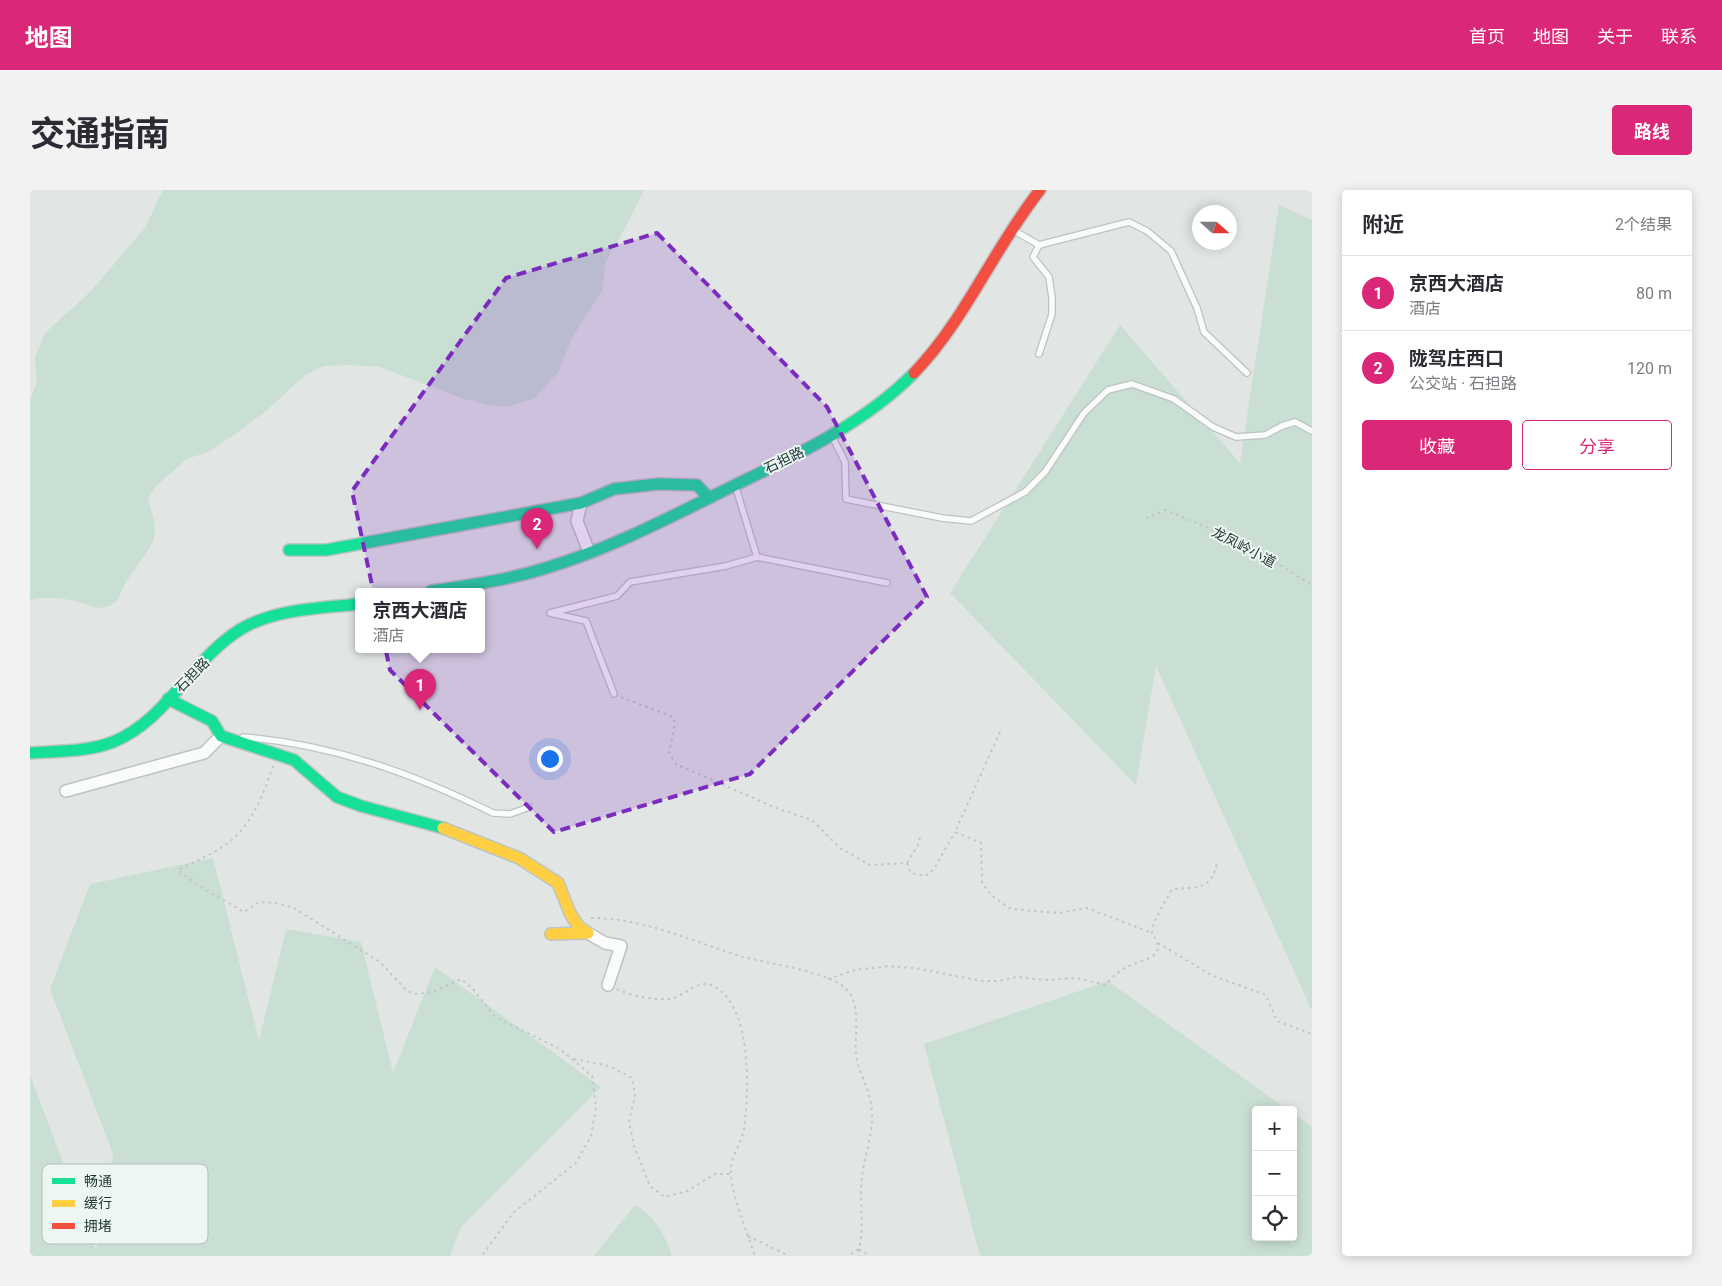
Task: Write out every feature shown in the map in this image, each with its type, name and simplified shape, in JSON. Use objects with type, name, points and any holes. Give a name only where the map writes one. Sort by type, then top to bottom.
[{"type":"main road","name":"石担路","points":[[446,588],[544,569],[589,552],[735,485],[831,435],[878,404],[934,352],[1011,229],[1040,190]]},
{"type":"main road","points":[[289,550],[326,550],[581,503],[614,489],[658,484],[697,485],[709,498]]},
{"type":"main road","name":"石担路","points":[[30,752],[78,748],[111,742],[123,737],[136,728],[168,699],[229,637],[247,626],[267,618],[294,611],[355,604]]},
{"type":"main road","points":[[168,699],[212,721],[221,736],[294,760],[337,797],[361,806],[447,829],[519,858],[558,883],[574,918],[588,933]]},
{"type":"main road","points":[[551,934],[588,933]]},
{"type":"street","points":[[581,503],[577,521],[589,552]]},
{"type":"street","points":[[66,791],[204,753],[221,736]]},
{"type":"street","points":[[588,933],[605,943],[622,946],[608,985]]},
{"type":"lane","points":[[1039,354],[1052,314],[1049,277],[1033,257],[1040,246],[1129,222],[1147,231],[1171,251],[1197,308],[1204,332],[1246,373]]},
{"type":"lane","points":[[1011,229],[1040,246]]},
{"type":"lane","points":[[831,435],[845,462],[846,499],[942,518],[971,521],[1025,492],[1045,472],[1084,413],[1108,390],[1132,384],[1174,399],[1214,427],[1236,436],[1265,435],[1295,422],[1312,431]]},
{"type":"lane","points":[[735,485],[757,557]]},
{"type":"lane","points":[[614,694],[586,621],[550,613],[617,596],[630,582],[726,566],[757,557],[887,583]]},
{"type":"lane","points":[[221,736],[278,740],[355,756],[396,770],[493,813],[510,814],[529,807]]},
{"type":"path","name":"龙凤岭小道","points":[[1146,518],[1165,510],[1181,516],[1235,539],[1253,554],[1280,565],[1312,585]]},
{"type":"path","points":[[614,694],[673,717],[675,724],[669,753],[676,764],[776,808],[812,820],[840,848],[870,865],[907,863]]},
{"type":"path","points":[[907,863],[911,873],[925,876],[934,869],[955,832],[1000,732]]},
{"type":"path","points":[[277,755],[263,795],[249,822],[221,848],[178,870],[199,886],[244,912],[259,902],[276,903],[294,908],[380,962],[407,991],[414,994],[433,992],[461,979],[472,988],[494,1017],[560,1049],[592,1076],[596,1107],[591,1136],[576,1163],[512,1213],[482,1256]]},
{"type":"path","points":[[955,832],[981,843],[982,883],[990,895],[1011,909],[1058,913],[1087,908],[1152,933],[1158,942],[1211,975],[1266,995],[1277,1021],[1312,1034]]},
{"type":"path","points":[[907,863],[918,845],[921,834]]},
{"type":"path","points":[[1152,933],[1154,922],[1172,889],[1202,886],[1209,883],[1215,874],[1217,862]]},
{"type":"path","points":[[574,918],[598,918],[648,925],[741,956],[828,979],[846,988],[856,1006],[855,1039],[857,1061],[871,1098],[872,1119],[862,1177],[862,1235],[859,1256]]},
{"type":"path","points":[[828,979],[855,970],[889,966],[914,968],[982,981],[998,981],[1016,977],[1045,980],[1076,978],[1105,985],[1127,967],[1152,958],[1158,951],[1158,942]]},
{"type":"path","points":[[608,985],[629,995],[670,999],[704,983],[712,985],[723,994],[736,1013],[748,1062],[744,1131],[731,1168],[731,1174],[755,1256]]},
{"type":"path","points":[[574,1059],[609,1066],[632,1078],[635,1096],[629,1121],[634,1146],[650,1186],[666,1197],[687,1191],[715,1174],[731,1174]]},
{"type":"path","points":[[748,1235],[789,1256]]},
{"type":"path","points":[[848,1256],[859,1249]]},
{"type":"path","points":[[859,1249],[870,1256]]},
{"type":"highlighted area","points":[[657,233],[827,407],[927,597],[750,774],[554,832],[390,670],[352,491],[506,278]]},
{"type":"green space","points":[[163,190],[644,190],[627,225],[606,261],[602,291],[573,336],[558,372],[535,398],[511,406],[492,406],[464,399],[380,367],[323,366],[304,376],[266,411],[231,437],[208,452],[187,459],[155,487],[148,500],[153,514],[155,535],[148,550],[125,583],[120,596],[114,603],[98,608],[61,599],[42,598],[30,600],[30,400],[37,382],[35,357],[45,333],[90,292],[145,228]]},
{"type":"green space","points":[[1279,205],[1312,220],[1312,1011],[1156,666],[1136,785],[950,593],[1120,325],[1240,463]]},
{"type":"green space","points":[[213,858],[259,1041],[286,929],[361,942],[393,1073],[435,967],[601,1087],[461,1227],[450,1256],[30,1256],[30,1075],[64,1164],[42,1164],[42,1244],[94,1244],[96,1250],[97,1244],[208,1244],[208,1164],[111,1164],[113,1154],[50,989],[90,884]]},
{"type":"green space","points":[[1108,981],[1282,1106],[1252,1106],[1252,1241],[1297,1241],[1297,1117],[1312,1127],[1312,1256],[980,1256],[924,1044]]},
{"type":"green space","points":[[635,1205],[654,1220],[666,1240],[672,1256],[594,1256]]},
{"type":"traffic: fast","points":[[450,588],[489,582],[532,572],[590,553],[634,534],[822,441],[871,410],[914,373]]},
{"type":"traffic: fast","points":[[289,550],[326,550],[581,503],[614,489],[658,484],[697,485],[709,498]]},
{"type":"traffic: fast","points":[[30,753],[93,748],[113,742],[132,732],[149,719],[208,656],[241,629],[254,622],[298,610],[355,604]]},
{"type":"traffic: fast","points":[[168,699],[212,721],[221,736],[294,760],[337,797],[361,806],[443,828]]},
{"type":"traffic: slow","points":[[443,828],[519,858],[558,883],[570,913],[578,926],[588,933],[551,934]]},
{"type":"traffic: jam","points":[[914,373],[965,307],[1008,235],[1040,190]]},
{"type":"place","name":"陇驾庄西口","points":[[537,549]]},
{"type":"place","name":"京西大酒店","points":[[420,710]]}]
